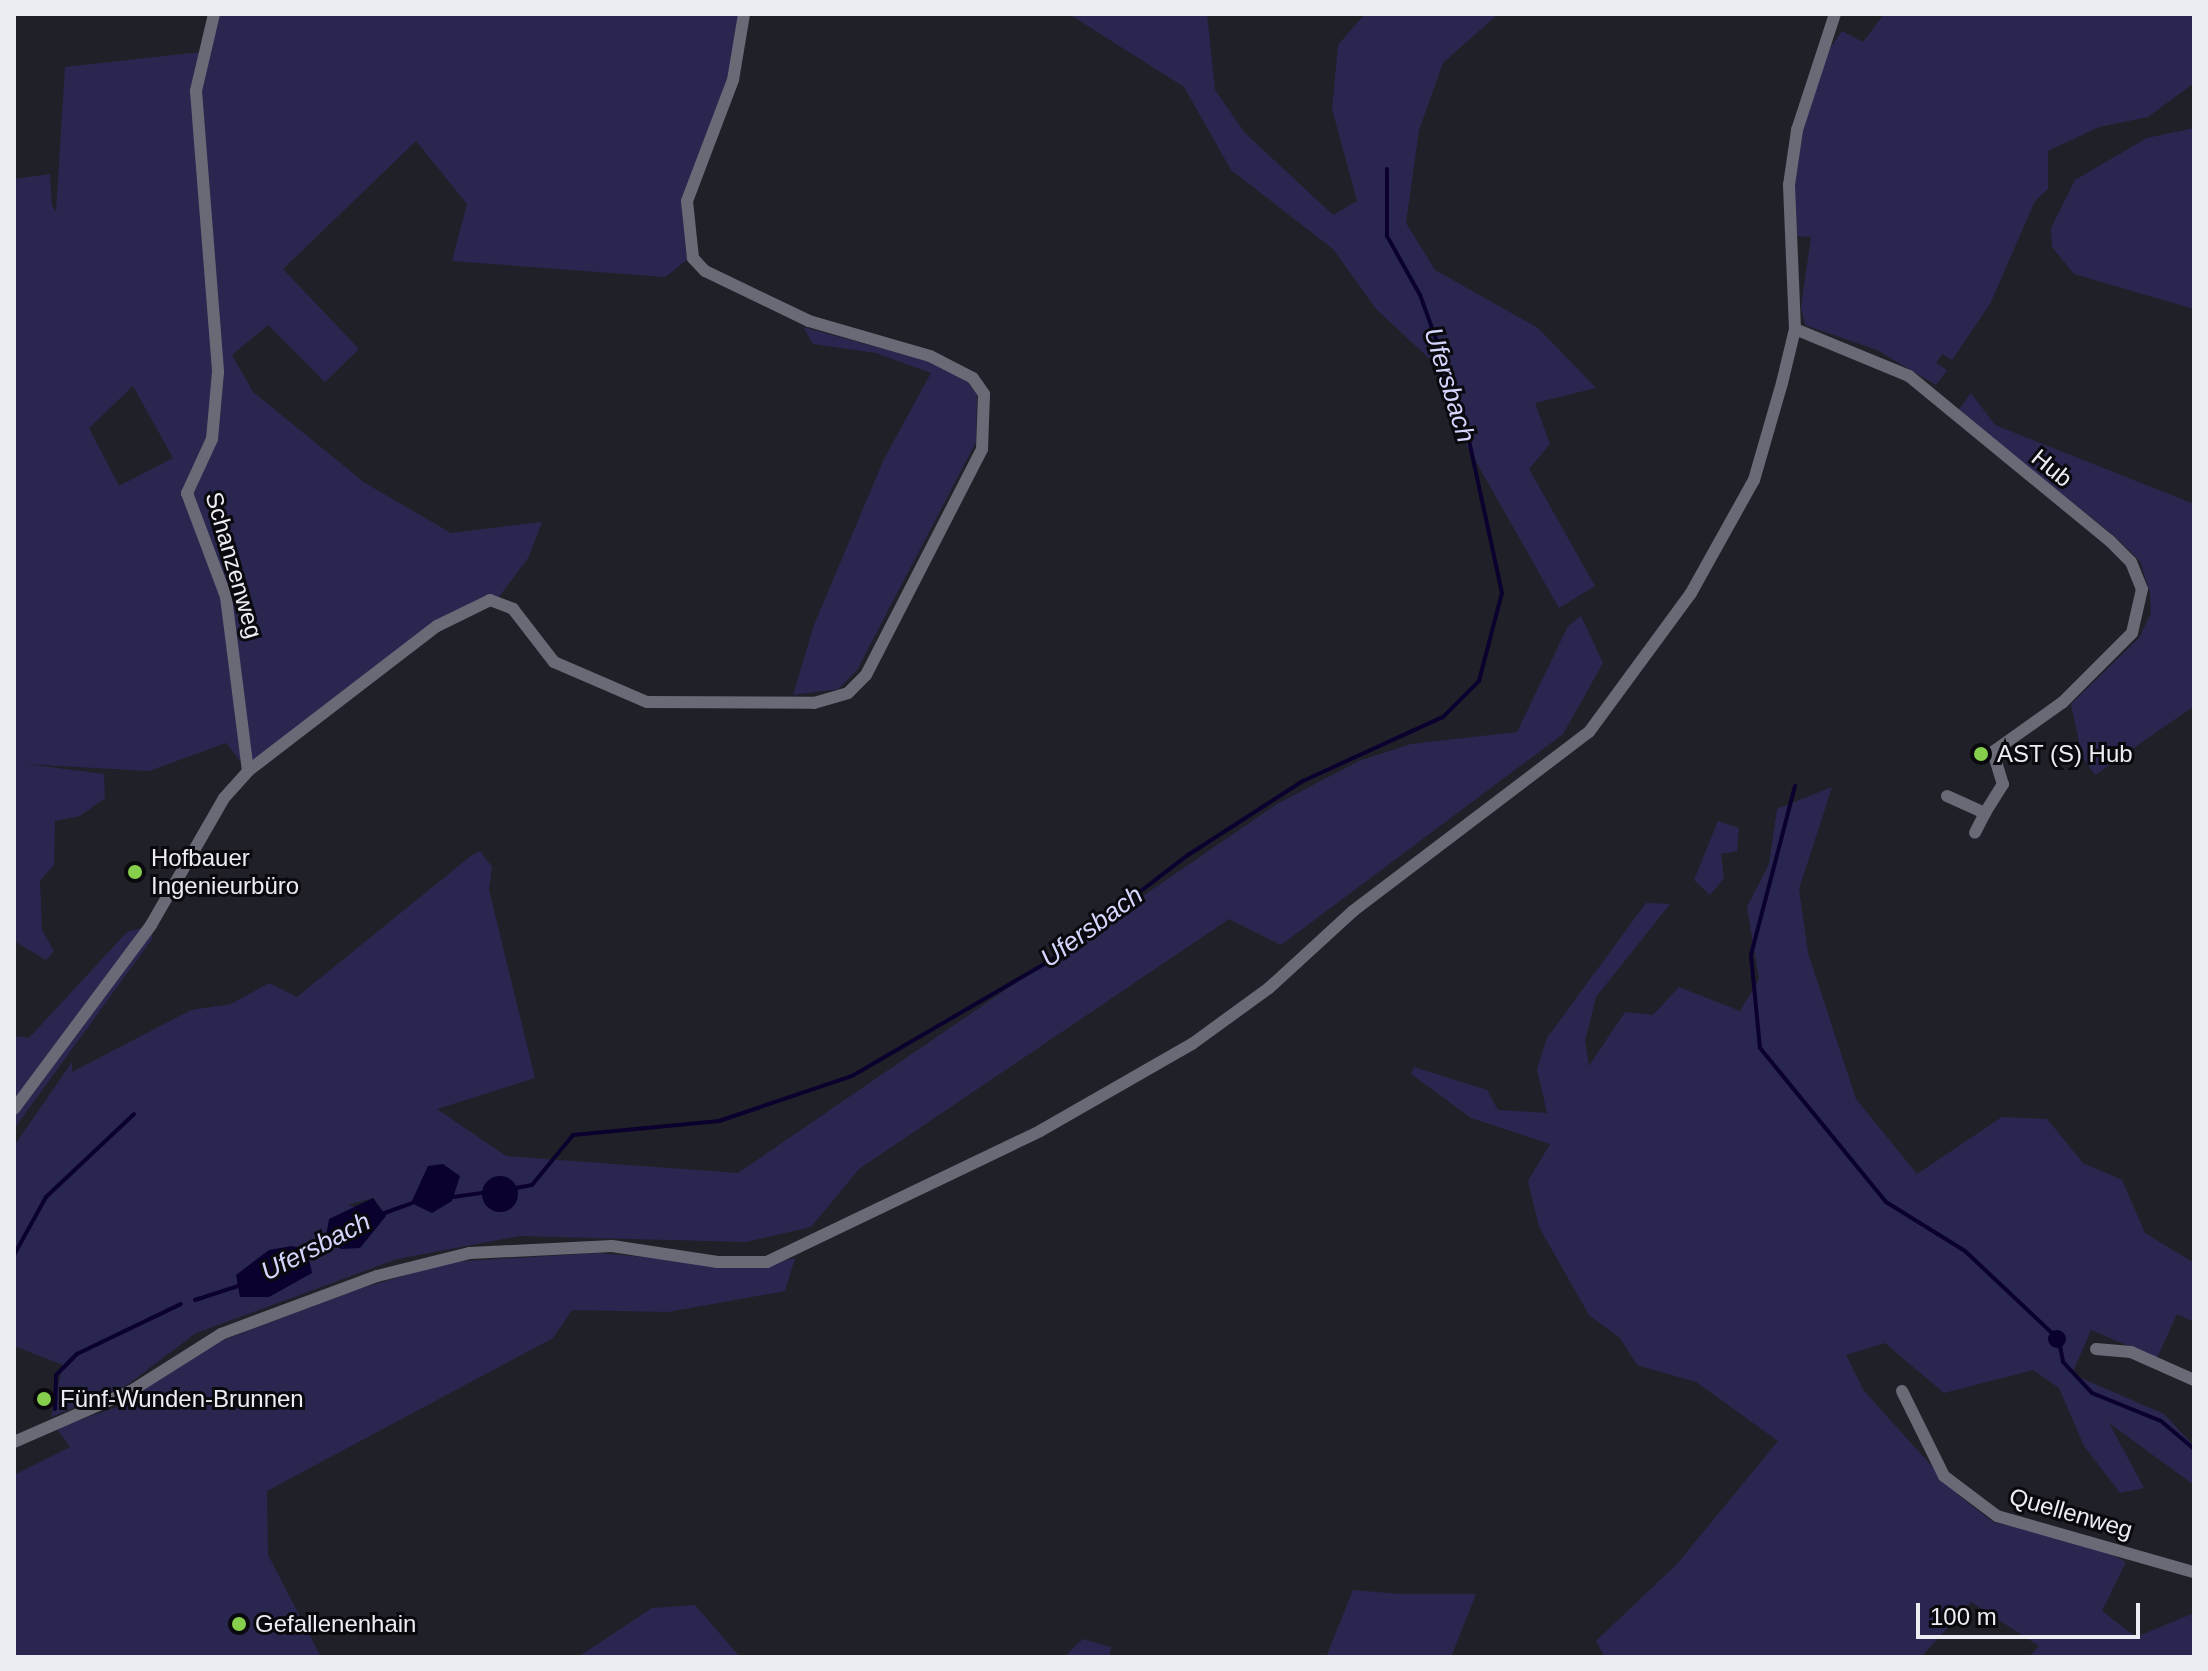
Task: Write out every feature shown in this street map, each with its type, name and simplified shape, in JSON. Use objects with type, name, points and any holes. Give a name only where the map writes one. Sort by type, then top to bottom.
[{"type":"street","name":"Schanzenweg","points":[[214,14],[196,91],[218,372],[212,439],[187,493],[226,597],[248,771]]},
{"type":"street","points":[[14,1109],[151,925],[224,798],[248,771],[437,626],[490,600],[513,609],[554,662],[647,702],[814,703],[848,693],[866,675],[982,449],[984,394],[973,378],[930,356],[809,321],[705,271],[693,258],[687,201],[733,80],[744,14]]},
{"type":"street","points":[[14,1442],[131,1391],[221,1334],[377,1276],[470,1253],[612,1246],[718,1262],[767,1262],[1040,1131],[1192,1044],[1589,732],[1637,676],[1754,480],[1795,329],[1789,185],[1811,75],[1835,14]]},
{"type":"street","name":"Hub","points":[[1795,329],[1909,376],[2131,562],[2142,589],[2132,633],[2063,702],[1993,752],[2003,784],[1985,813]]},
{"type":"street","points":[[1947,796],[1985,813],[1975,833]]},
{"type":"street","points":[[2096,1349],[2131,1352],[2194,1380]]},
{"type":"street","name":"Quellenweg","points":[[1902,1391],[1944,1476],[1997,1516],[2194,1572]]},
{"type":"shaded area","points":[[214,14],[746,14],[745,37],[686,203],[691,257],[665,277],[452,261],[467,204],[416,141],[283,269],[359,349],[325,382],[268,325],[232,355],[253,392],[365,483],[451,533],[542,522],[528,558],[498,598],[438,625],[248,771],[226,743],[149,771],[26,764],[104,774],[105,798],[80,816],[55,821],[54,865],[40,881],[42,930],[54,951],[46,960],[14,941],[14,179],[50,174],[52,206],[56,212],[65,67],[201,52]],"holes":[[[133,386],[173,458],[119,486],[89,428]]]},
{"type":"shaded area","points":[[1069,14],[1207,14],[1215,90],[1245,133],[1333,215],[1357,201],[1332,109],[1338,45],[1365,14],[1498,14],[1443,63],[1419,130],[1406,223],[1435,270],[1538,328],[1596,388],[1535,403],[1550,444],[1529,469],[1595,586],[1559,608],[1453,421],[1432,361],[1377,310],[1333,249],[1231,170],[1184,87]]},
{"type":"shaded area","points":[[1884,14],[2194,15],[2194,83],[2148,117],[2099,127],[2048,151],[2048,189],[2035,201],[1990,304],[1952,360],[1942,354],[1936,363],[1947,370],[1936,385],[1877,350],[1805,325],[1801,307],[1811,237],[1796,236],[1789,185],[1811,75],[1842,31],[1863,42]]},
{"type":"shaded area","points":[[2194,128],[2194,309],[2074,274],[2052,247],[2051,228],[2075,180],[2147,138]]},
{"type":"shaded area","points":[[803,327],[927,361],[965,378],[977,395],[976,442],[857,670],[838,689],[793,695],[814,625],[884,459],[931,373],[876,353],[813,344]]},
{"type":"shaded area","points":[[1971,393],[1995,425],[2194,504],[2194,706],[2095,775],[2082,756],[2071,704],[2139,638],[2151,613],[2150,593],[2140,561],[2112,534],[1958,411]]},
{"type":"shaded area","points":[[1581,616],[1603,663],[1563,734],[1281,945],[1229,919],[859,1169],[811,1227],[746,1242],[520,1236],[397,1259],[196,1333],[127,1385],[51,1417],[63,1365],[14,1346],[14,1146],[72,1062],[72,1072],[191,1010],[231,1004],[269,983],[297,997],[480,851],[492,867],[489,890],[535,1078],[437,1109],[506,1156],[738,1173],[1277,804],[1359,761],[1411,744],[1517,732],[1568,626]],"holes":[[[373,1198],[386,1215],[348,1205]]]},
{"type":"shaded area","points":[[1832,787],[1799,889],[1808,953],[1856,1099],[1917,1174],[2002,1117],[2047,1119],[2083,1163],[2122,1180],[2145,1233],[2194,1263],[2194,1322],[2177,1314],[2157,1358],[2091,1330],[2072,1374],[2164,1414],[2194,1446],[2194,1485],[2109,1423],[2144,1488],[2120,1493],[2084,1446],[2059,1388],[2033,1370],[1944,1393],[1885,1343],[1846,1355],[1864,1391],[1958,1495],[1993,1522],[2088,1542],[2126,1562],[2102,1611],[2136,1637],[2194,1613],[2194,1657],[2029,1657],[2039,1646],[1971,1602],[1921,1657],[1605,1657],[1596,1641],[1677,1564],[1778,1441],[1696,1382],[1637,1365],[1620,1338],[1589,1315],[1539,1227],[1528,1181],[1550,1144],[1471,1118],[1411,1074],[1414,1067],[1487,1090],[1498,1110],[1547,1113],[1537,1069],[1547,1038],[1646,903],[1670,904],[1596,997],[1585,1041],[1589,1066],[1625,1012],[1653,1015],[1679,987],[1740,1011],[1759,979],[1747,907],[1769,864],[1777,809]]},
{"type":"shaded area","points":[[1718,821],[1739,828],[1737,851],[1721,854],[1724,878],[1710,895],[1694,880]]},
{"type":"shaded area","points":[[151,925],[152,939],[14,1129],[14,1036],[29,1038],[127,932]]},
{"type":"shaded area","points":[[443,1164],[460,1176],[452,1201],[432,1213],[411,1203],[428,1166]]},
{"type":"shaded area","points":[[500,1176],[513,1181],[518,1194],[513,1207],[500,1212],[487,1207],[482,1194],[487,1181]]},
{"type":"shaded area","points":[[373,1198],[386,1216],[360,1248],[341,1249],[326,1236],[329,1219]]},
{"type":"shaded area","points":[[292,1246],[307,1250],[312,1273],[269,1297],[240,1297],[236,1275],[269,1250]]},
{"type":"shaded area","name":"Gefallenenhain","points":[[598,1253],[759,1267],[795,1258],[785,1291],[668,1312],[572,1310],[553,1338],[267,1491],[268,1555],[321,1657],[14,1657],[14,1475],[70,1447],[56,1428],[117,1407],[208,1346],[356,1290],[449,1262]]},
{"type":"shaded area","points":[[2053,1330],[2061,1330],[2066,1339],[2064,1346],[2053,1348],[2048,1343],[2048,1335]]},
{"type":"shaded area","points":[[1353,1590],[1400,1594],[1476,1594],[1451,1657],[1326,1657]]},
{"type":"shaded area","points":[[695,1605],[740,1657],[578,1657],[652,1608]]},
{"type":"shaded area","points":[[1083,1639],[1111,1647],[1109,1657],[1064,1657]]},
{"type":"waterway","name":"Ufersbach","points":[[516,1188],[532,1185],[573,1135],[719,1121],[852,1076],[1051,960],[1188,855],[1303,781],[1443,717],[1479,681],[1502,593],[1464,417],[1420,295],[1387,236],[1387,169]]},
{"type":"waterway","points":[[1795,786],[1751,955],[1760,1048],[1886,1202],[1965,1251],[2054,1335]]},
{"type":"waterway","points":[[14,1255],[46,1197],[134,1114]]},
{"type":"waterway","name":"Ufersbach","points":[[453,1197],[488,1192]]},
{"type":"waterway","name":"Ufersbach","points":[[379,1215],[412,1203]]},
{"type":"waterway","name":"Ufersbach","points":[[304,1256],[330,1234]]},
{"type":"waterway","name":"Ufersbach","points":[[195,1300],[238,1286]]},
{"type":"waterway","name":"Ufersbach","points":[[55,1409],[56,1375],[77,1354],[181,1304]]},
{"type":"waterway","points":[[2060,1346],[2063,1362],[2092,1393],[2161,1421],[2194,1449]]},
{"type":"place","name":"AST (S) Hub","points":[[1981,754]]},
{"type":"place","name":"Hofbauer Ingenieurbüro","points":[[135,872]]},
{"type":"place","name":"Fünf-Wunden-Brunnen","points":[[44,1399]]},
{"type":"place","name":"Gefallenenhain","points":[[239,1624]]}]
